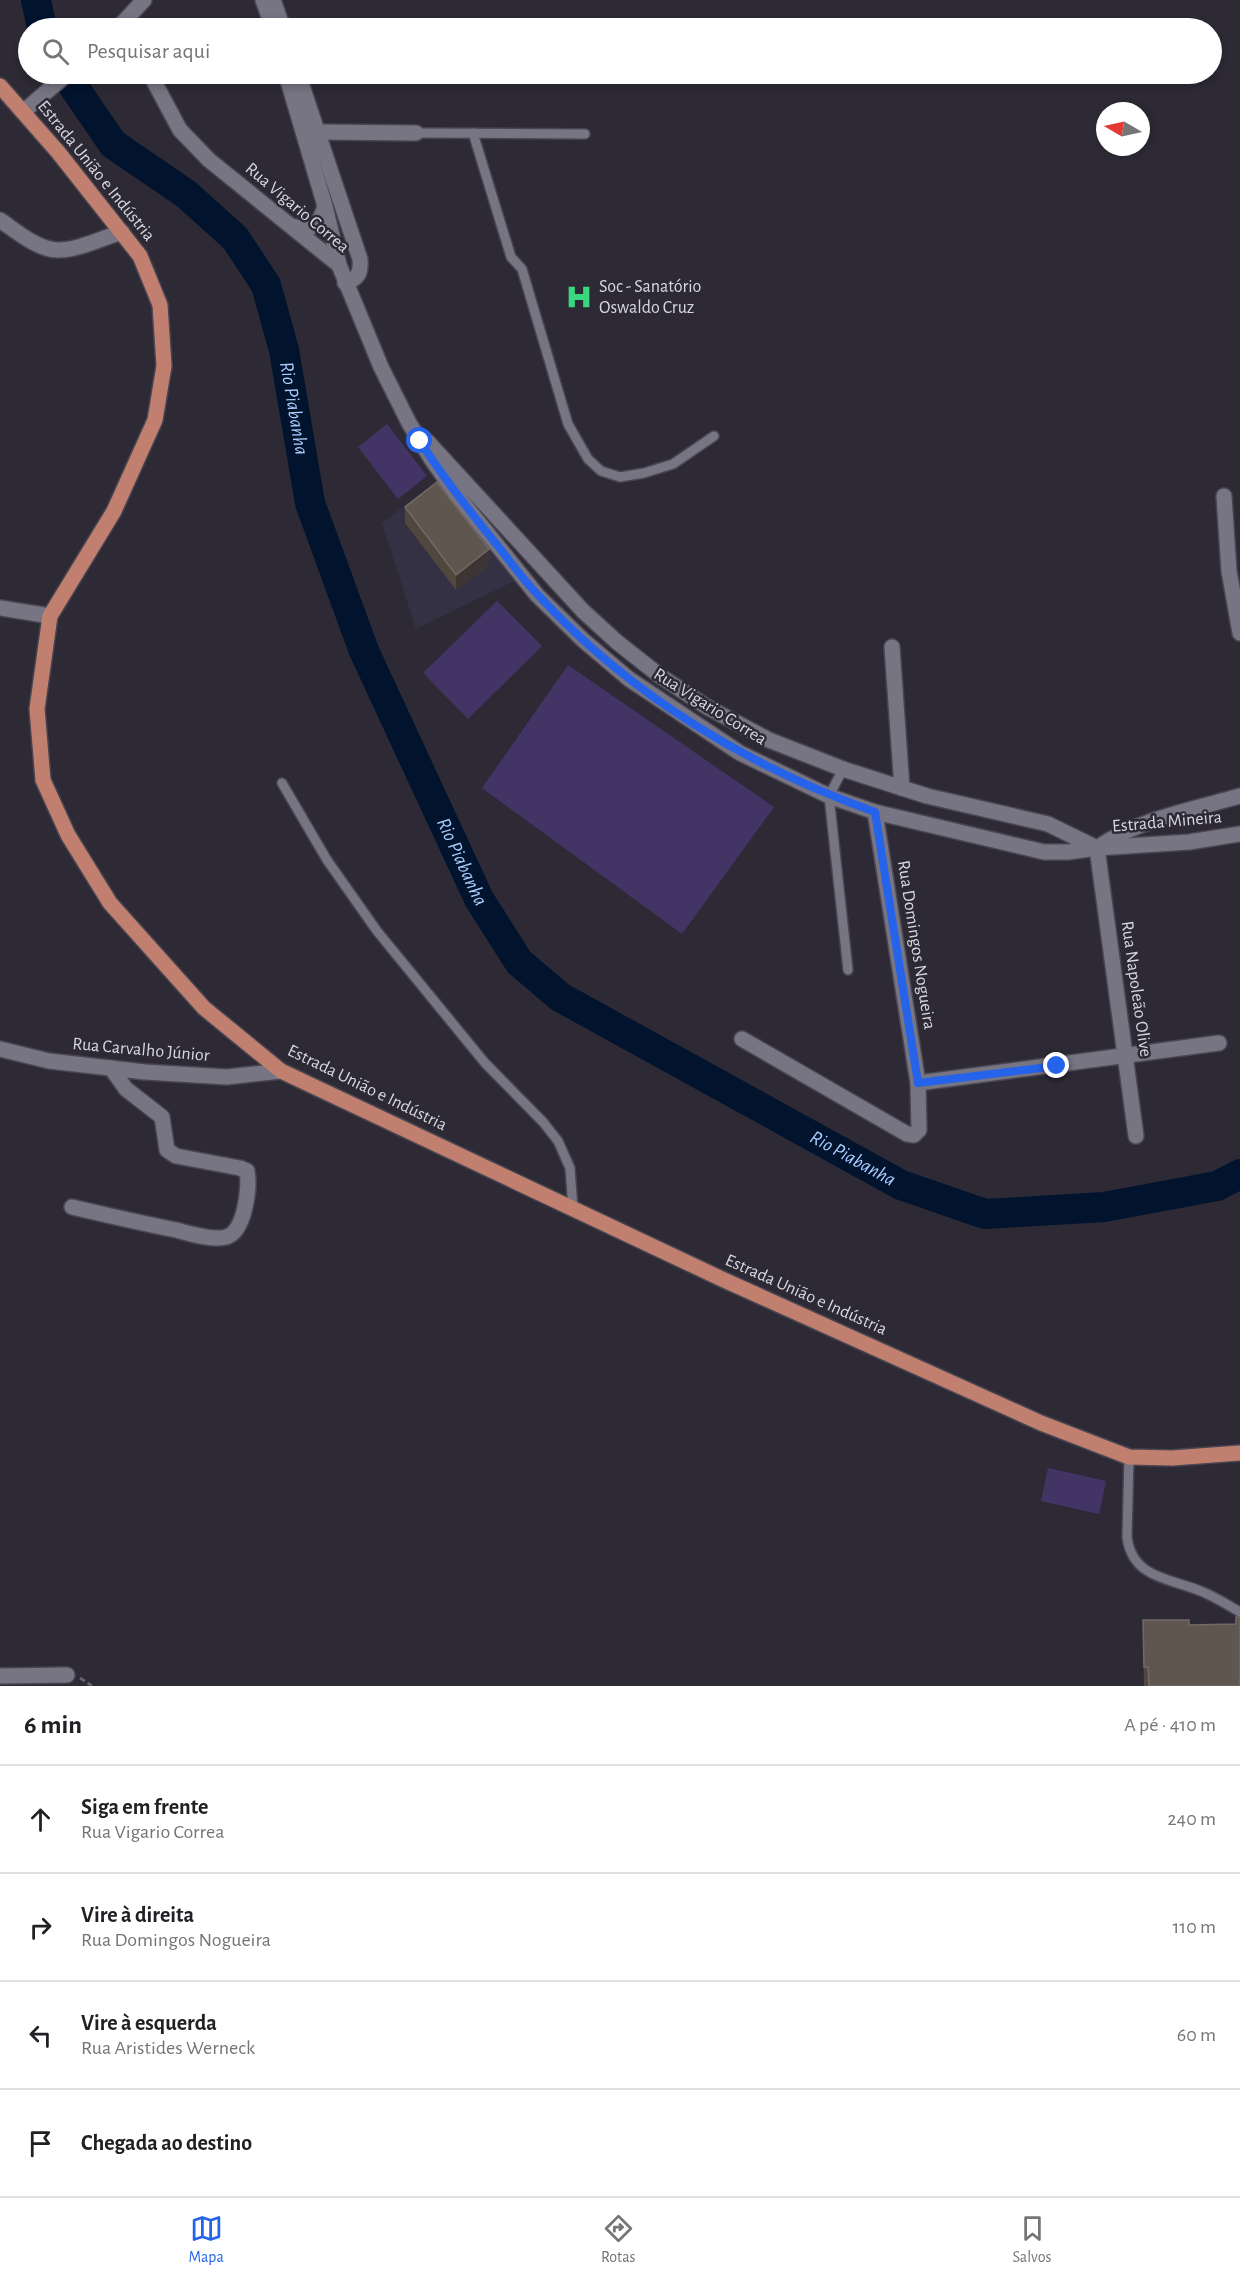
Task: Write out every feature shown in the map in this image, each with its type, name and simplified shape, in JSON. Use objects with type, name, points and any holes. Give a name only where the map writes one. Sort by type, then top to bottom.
[{"type":"main road","name":"Estrada União e Indústria","points":[[0,86],[140,256],[160,305],[164,366],[156,420],[114,511],[50,616],[37,709],[43,780],[68,835],[110,903],[204,1008],[280,1071],[724,1280],[1041,1423],[1129,1457],[1172,1458],[1240,1453]]},
{"type":"street","points":[[130,18],[147,0]]},
{"type":"street","points":[[262,0],[269,18]]},
{"type":"street","points":[[273,0],[279,18]]},
{"type":"street","points":[[23,112],[55,84]]},
{"type":"street","name":"Rua Vigario Correa","points":[[155,84],[180,130],[209,160],[339,265],[381,367],[409,423],[456,494],[537,595],[629,679],[675,711],[740,753],[829,796],[875,812],[1044,852],[1068,852],[1097,848],[1116,834],[1157,819],[1240,796]]},
{"type":"street","points":[[289,84],[325,206],[339,265]]},
{"type":"street","points":[[302,84],[360,259],[360,272],[356,279],[345,283]]},
{"type":"street","points":[[319,132],[416,133]]},
{"type":"street","points":[[292,226],[301,229],[315,226],[321,219],[325,206]]},
{"type":"street","points":[[0,220],[35,242],[56,250],[68,249],[122,232]]},
{"type":"street","name":"Rua Vigario Correa","points":[[409,423],[583,611],[660,676],[706,707],[769,740],[843,769],[927,796],[1048,824],[1097,848]]},
{"type":"street","points":[[1224,496],[1230,571],[1240,633]]},
{"type":"street","points":[[0,608],[50,616]]},
{"type":"street","points":[[564,622],[583,611]]},
{"type":"street","points":[[892,647],[902,788]]},
{"type":"street","name":"Rua Domingos Nogueira","points":[[742,1039],[907,1134],[914,1135],[919,1130],[918,1083],[875,812]]},
{"type":"street","name":"Estrada Mineira","points":[[1097,848],[1189,842],[1240,834]]},
{"type":"street","name":"Rua Napoleão Olive","points":[[1097,848],[1136,1136]]},
{"type":"street","points":[[918,1083],[1219,1043]]},
{"type":"street","name":"Rua Carvalho Júnior","points":[[0,1049],[49,1061],[111,1068],[227,1077],[280,1071]]},
{"type":"street","points":[[72,1208],[225,1238],[233,1233],[241,1222],[249,1183],[247,1171],[176,1156],[167,1150],[162,1117],[126,1089],[111,1068]]},
{"type":"street","points":[[0,1676],[67,1675]]},
{"type":"lane","points":[[416,133],[585,134]]},
{"type":"lane","points":[[473,133],[511,257],[522,269],[567,424],[588,459],[601,471],[620,477],[644,473],[673,464],[714,436]]},
{"type":"lane","points":[[843,769],[829,796],[848,970]]},
{"type":"lane","points":[[282,783],[327,860],[377,932],[485,1063],[543,1122],[558,1141],[570,1168],[573,1209]]},
{"type":"lane","points":[[1129,1457],[1128,1545],[1136,1560],[1143,1568],[1162,1580],[1198,1590],[1240,1612]]},
{"type":"shaded area","points":[[387,424],[427,476],[398,499],[358,447]]},
{"type":"shaded area","points":[[435,483],[514,581],[416,629],[382,523]]},
{"type":"shaded area","points":[[497,601],[542,646],[468,719],[423,673]]},
{"type":"shaded area","points":[[568,665],[774,807],[682,934],[482,788]]},
{"type":"shaded area","points":[[1048,1468],[1106,1481],[1099,1514],[1041,1501]]},
{"type":"building","points":[[437,482],[489,549],[456,575],[405,507]]},
{"type":"building","points":[[1236,1617],[1240,1617],[1240,1686],[1149,1686],[1148,1667],[1144,1667],[1143,1620],[1189,1620],[1189,1625],[1236,1624]]},
{"type":"waterway","name":"Rio Piabanha","points":[[36,0],[40,18]]},
{"type":"waterway","name":"Rio Piabanha","points":[[72,84],[113,144],[186,194],[235,238],[266,285],[284,350],[310,503],[364,651],[479,899],[519,962],[560,997],[901,1185],[985,1214],[1104,1207],[1217,1186],[1240,1174]]},
{"type":"place","name":"Soc - Sanatório Oswaldo Cruz","points":[[579,297]]},
{"type":"route","points":[[420,441],[456,494],[537,595],[583,640],[629,679],[740,753],[829,796],[875,812],[918,1083],[1057,1066]]}]
